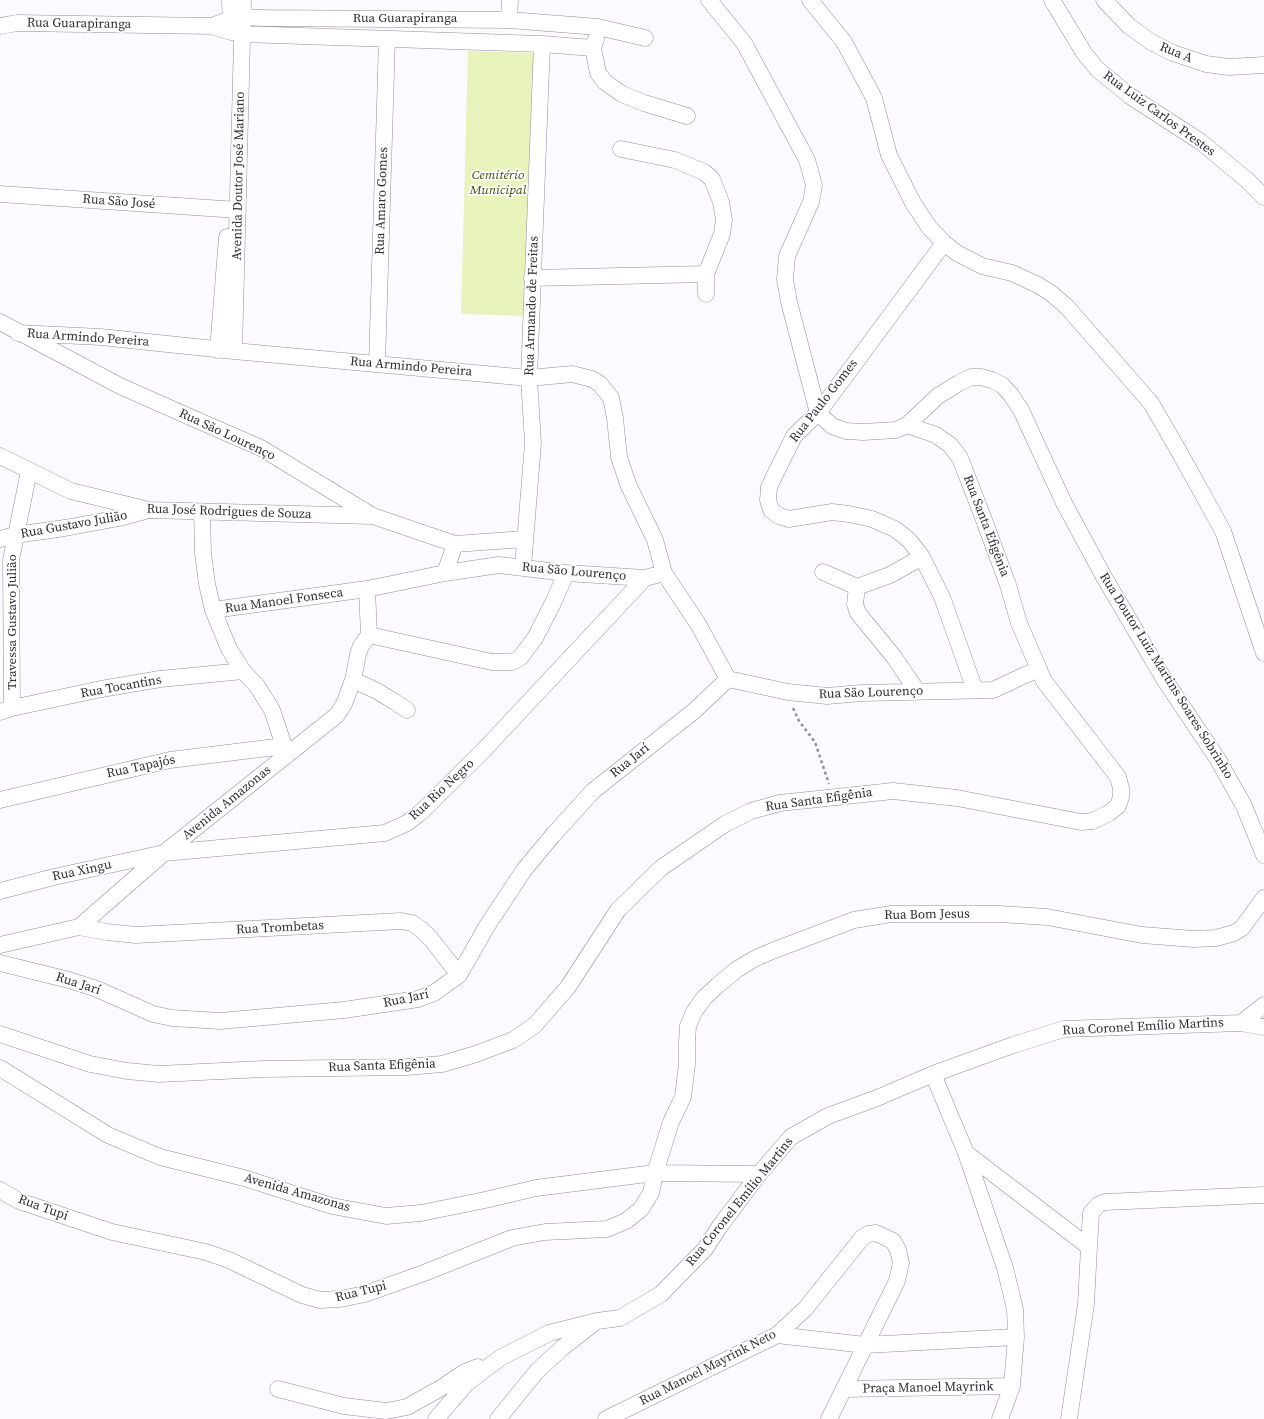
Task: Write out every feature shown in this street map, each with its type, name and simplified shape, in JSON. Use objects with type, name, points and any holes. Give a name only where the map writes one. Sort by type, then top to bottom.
[{"type":"street","points":[[230,0],[236,25]]},
{"type":"street","name":"Avenida Doutor José Mariano","points":[[226,351],[234,210],[236,25],[243,0]]},
{"type":"street","points":[[509,20],[510,0]]},
{"type":"street","points":[[709,0],[744,43],[808,160],[814,185],[812,202],[787,256],[785,279],[789,302],[818,413]]},
{"type":"street","points":[[810,0],[844,42],[874,98],[889,155],[914,204],[929,227],[944,243],[957,253],[982,266],[1012,273],[1038,284],[1052,294],[1067,307],[1151,403],[1223,531],[1264,653]]},
{"type":"street","name":"Rua Luiz Carlos Prestes","points":[[1052,0],[1084,53],[1097,69],[1130,96],[1201,142],[1247,180],[1264,197]]},
{"type":"street","name":"Rua A","points":[[1104,0],[1129,26],[1151,42],[1173,53],[1206,64],[1229,67],[1264,65]]},
{"type":"street","name":"Rua Guarapiranga","points":[[236,25],[265,18],[509,20],[598,27],[645,38]]},
{"type":"street","name":"Rua Guarapiranga","points":[[0,19],[18,23]]},
{"type":"street","name":"Rua Guarapiranga","points":[[0,26],[18,23],[212,26],[236,25],[387,39],[542,44],[593,48]]},
{"type":"street","points":[[598,27],[593,48],[598,73],[605,82],[613,88],[644,103],[687,116]]},
{"type":"street","name":"Rua Amaro Gomes","points":[[377,364],[387,39]]},
{"type":"street","name":"Rua Armando de Freitas","points":[[523,567],[533,443],[529,378],[542,44]]},
{"type":"street","points":[[621,149],[675,160],[704,172],[712,179],[721,202],[724,220],[722,234],[706,274],[706,294]]},
{"type":"street","name":"Rua São José","points":[[0,194],[234,210]]},
{"type":"street","name":"Rua Paulo Gomes","points":[[944,243],[818,413],[794,436],[769,487],[768,500],[771,510],[779,516],[789,519],[832,512],[849,514],[872,519],[895,529],[909,540],[922,557],[942,597],[975,690]]},
{"type":"street","points":[[532,278],[706,274]]},
{"type":"street","name":"Rua São Lourenço","points":[[0,322],[18,333],[120,386],[262,448],[372,516],[455,544]]},
{"type":"street","name":"Rua Armindo Pereira","points":[[18,333],[101,337],[226,351],[529,378],[572,374],[585,376],[600,384],[611,398],[619,457],[628,484],[655,540],[664,573]]},
{"type":"street","name":"Rua Doutor Luiz Martins Soares Sobrinho","points":[[818,413],[832,426],[846,431],[863,432],[896,430],[907,425],[938,396],[971,377],[981,377],[1002,385],[1021,410],[1064,503],[1104,577],[1164,679],[1217,758],[1244,806],[1264,855]]},
{"type":"street","name":"Rua Santa Efigênia","points":[[0,1034],[90,1064],[127,1071],[158,1074],[264,1069],[407,1067],[442,1064],[476,1054],[513,1040],[534,1026],[568,987],[618,910],[661,868],[724,824],[751,811],[780,803],[893,791],[916,792],[957,798],[1081,822],[1093,821],[1102,817],[1118,806],[1121,792],[1118,777],[1044,681],[1038,669],[1019,623],[1008,585],[960,458],[950,445],[936,435],[907,425]]},
{"type":"street","name":"Rua José Rodrigues de Souza","points":[[0,456],[71,491],[149,510],[372,516]]},
{"type":"street","name":"Travessa Gustavo Julião","points":[[6,710],[11,560],[8,537],[30,471]]},
{"type":"street","name":"Rua Gustavo Julião","points":[[8,537],[119,518],[149,510]]},
{"type":"street","points":[[202,512],[203,553],[207,584],[213,610]]},
{"type":"street","points":[[445,573],[455,544],[525,539]]},
{"type":"street","points":[[822,572],[857,587],[890,575],[922,557]]},
{"type":"street","name":"Rua São Lourenço","points":[[445,573],[499,565],[566,573],[645,578],[664,573]]},
{"type":"street","name":"Rua Manoel Fonseca","points":[[285,751],[272,710],[257,686],[243,671],[229,649],[213,610],[367,589],[445,573]]},
{"type":"street","points":[[367,589],[369,635],[492,662],[512,662],[520,658],[535,638],[554,602],[566,573]]},
{"type":"street","points":[[664,573],[698,624],[728,679]]},
{"type":"street","name":"Rua Rio Negro","points":[[164,853],[385,833],[407,823],[420,813],[482,752],[645,578]]},
{"type":"street","points":[[857,587],[855,604],[858,613],[890,652],[917,691]]},
{"type":"street","name":"Avenida Amazonas","points":[[0,945],[79,928],[164,853],[285,751],[337,715],[344,704],[353,680],[361,646],[369,635]]},
{"type":"street","name":"Rua São Lourenço","points":[[728,679],[788,692],[828,696],[917,691],[952,692],[993,690],[1038,669]]},
{"type":"street","name":"Rua Tocantins","points":[[6,710],[101,689],[160,679],[243,671]]},
{"type":"street","name":"Rua Jarí","points":[[0,963],[69,980],[97,989],[153,1014],[172,1018],[220,1020],[344,1010],[418,999],[434,993],[458,974],[487,926],[520,877],[552,835],[593,791],[694,710],[728,679]]},
{"type":"street","points":[[353,680],[377,691],[407,710]]},
{"type":"street","name":"Rua Tapajós","points":[[0,800],[170,760],[285,751]]},
{"type":"street","name":"Rua Xingu","points":[[0,891],[54,877],[164,853]]},
{"type":"street","name":"Rua Bom Jesus","points":[[655,1173],[670,1122],[683,1097],[687,1064],[688,1026],[694,1012],[704,998],[718,985],[736,970],[754,959],[854,920],[891,914],[1000,914],[1047,917],[1142,935],[1194,939],[1216,938],[1234,933],[1242,928],[1264,898]]},
{"type":"street","name":"Rua Trombetas","points":[[79,928],[136,935],[401,921],[412,923],[421,929],[431,939],[458,974]]},
{"type":"street","points":[[1241,1023],[1264,1005]]},
{"type":"street","name":"Rua Coronel Emílio Martins","points":[[436,1419],[468,1383],[500,1358],[549,1333],[597,1321],[620,1318],[662,1294],[705,1249],[720,1226],[791,1137],[828,1116],[877,1098],[933,1074],[1013,1045],[1064,1029],[1241,1023],[1264,1027]]},
{"type":"street","name":"Avenida Amazonas","points":[[0,1068],[108,1135],[160,1157],[244,1178],[332,1206],[386,1216],[421,1213],[536,1188],[655,1173],[760,1174]]},
{"type":"street","points":[[933,1074],[966,1153],[1005,1268],[1015,1309],[1016,1337],[1012,1386],[1000,1419]]},
{"type":"street","points":[[966,1153],[1089,1247]]},
{"type":"street","name":"Rua Tupi","points":[[0,1190],[19,1201],[112,1232],[206,1252],[228,1260],[302,1295],[320,1300],[340,1299],[365,1294],[424,1273],[512,1238],[545,1232],[607,1228],[626,1221],[641,1208],[651,1193],[655,1173]]},
{"type":"street","points":[[1069,1419],[1086,1304],[1091,1213],[1098,1205],[1105,1202],[1264,1195]]},
{"type":"street","name":"Rua Manoel Mayrink Neto","points":[[606,1419],[778,1335],[805,1309],[862,1238],[868,1234],[876,1233],[893,1241],[898,1250],[901,1263],[897,1281],[829,1419]]},
{"type":"street","points":[[498,1419],[537,1371],[562,1348],[597,1321]]},
{"type":"street","points":[[778,1335],[865,1345],[1016,1337]]},
{"type":"street","points":[[278,1389],[344,1406],[386,1411],[407,1408],[442,1388],[463,1373],[500,1358]]},
{"type":"street","name":"Praça Manoel Mayrink","points":[[844,1389],[1012,1386]]},
{"type":"path","points":[[788,692],[799,721],[814,742],[833,797]]},
{"type":"green space","name":"Cemitério Municipal","points":[[468,51],[536,53],[528,316],[461,314]]}]
